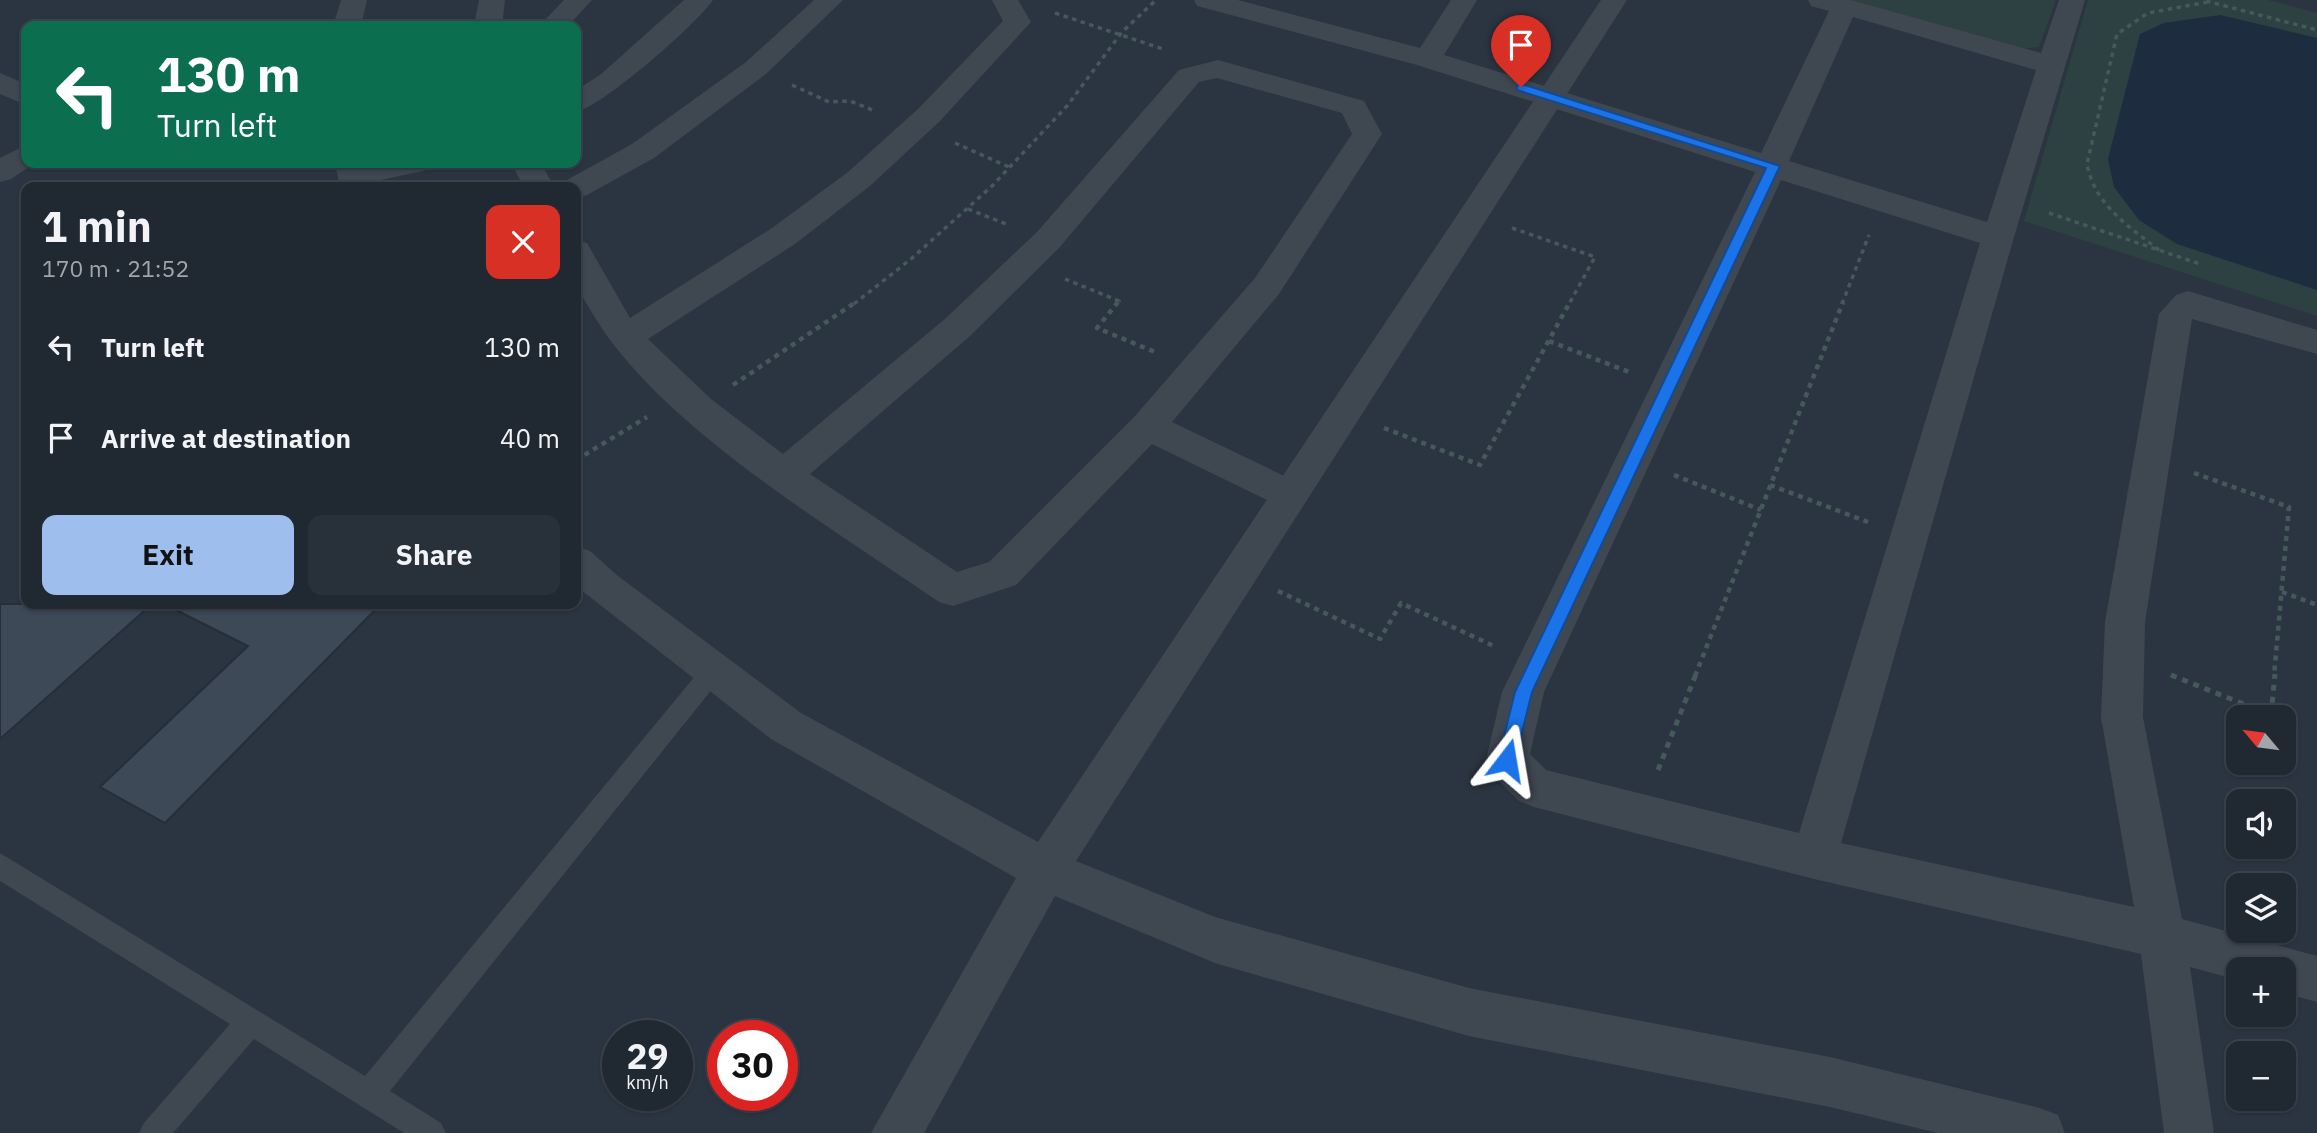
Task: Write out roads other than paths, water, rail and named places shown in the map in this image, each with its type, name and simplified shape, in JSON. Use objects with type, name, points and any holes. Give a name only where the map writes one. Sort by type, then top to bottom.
[{"type":"street","points":[[348,21],[354,0]]},
{"type":"street","points":[[489,21],[492,0]]},
{"type":"street","points":[[558,21],[579,0]]},
{"type":"street","points":[[581,100],[610,81],[700,0]]},
{"type":"street","points":[[581,185],[643,151],[756,68],[830,0]]},
{"type":"street","points":[[1207,0],[1237,4],[1427,59],[1997,237]]},
{"type":"street","points":[[1427,59],[1464,0]]},
{"type":"street","points":[[896,1133],[1045,870],[1614,0]]},
{"type":"street","points":[[1814,858],[1997,237],[2072,0]]},
{"type":"street","points":[[2051,65],[1833,3],[1776,150],[1773,166],[1523,692],[1507,760],[1534,787],[1814,858],[2162,936],[2317,979]]},
{"type":"street","points":[[626,337],[730,272],[835,198],[944,101],[1017,22],[1008,6]]},
{"type":"street","points":[[581,260],[626,337],[691,401],[786,473],[953,590],[1002,574],[1147,426],[1267,286],[1367,134],[1354,107],[1217,69],[1189,76],[1048,240],[1025,263],[958,327],[786,473]]},
{"type":"street","points":[[0,82],[21,93]]},
{"type":"street","points":[[0,172],[21,158]]},
{"type":"street","points":[[353,175],[390,168]]},
{"type":"street","points":[[2189,1133],[2162,936],[2122,717],[2126,622],[2152,458],[2176,314],[2188,303],[2317,342]]},
{"type":"street","points":[[1147,426],[1290,495]]},
{"type":"street","points":[[581,567],[604,588],[786,726],[1045,870],[1215,940],[1469,1012],[1830,1082],[2040,1133]]},
{"type":"lane","points":[[370,1093],[713,671]]},
{"type":"lane","points":[[0,866],[431,1133]]},
{"type":"lane","points":[[154,1133],[252,1020]]},
{"type":"water","points":[[2220,15],[2317,38],[2317,290],[2177,244],[2139,220],[2114,187],[2108,159],[2140,34],[2164,23]]}]
